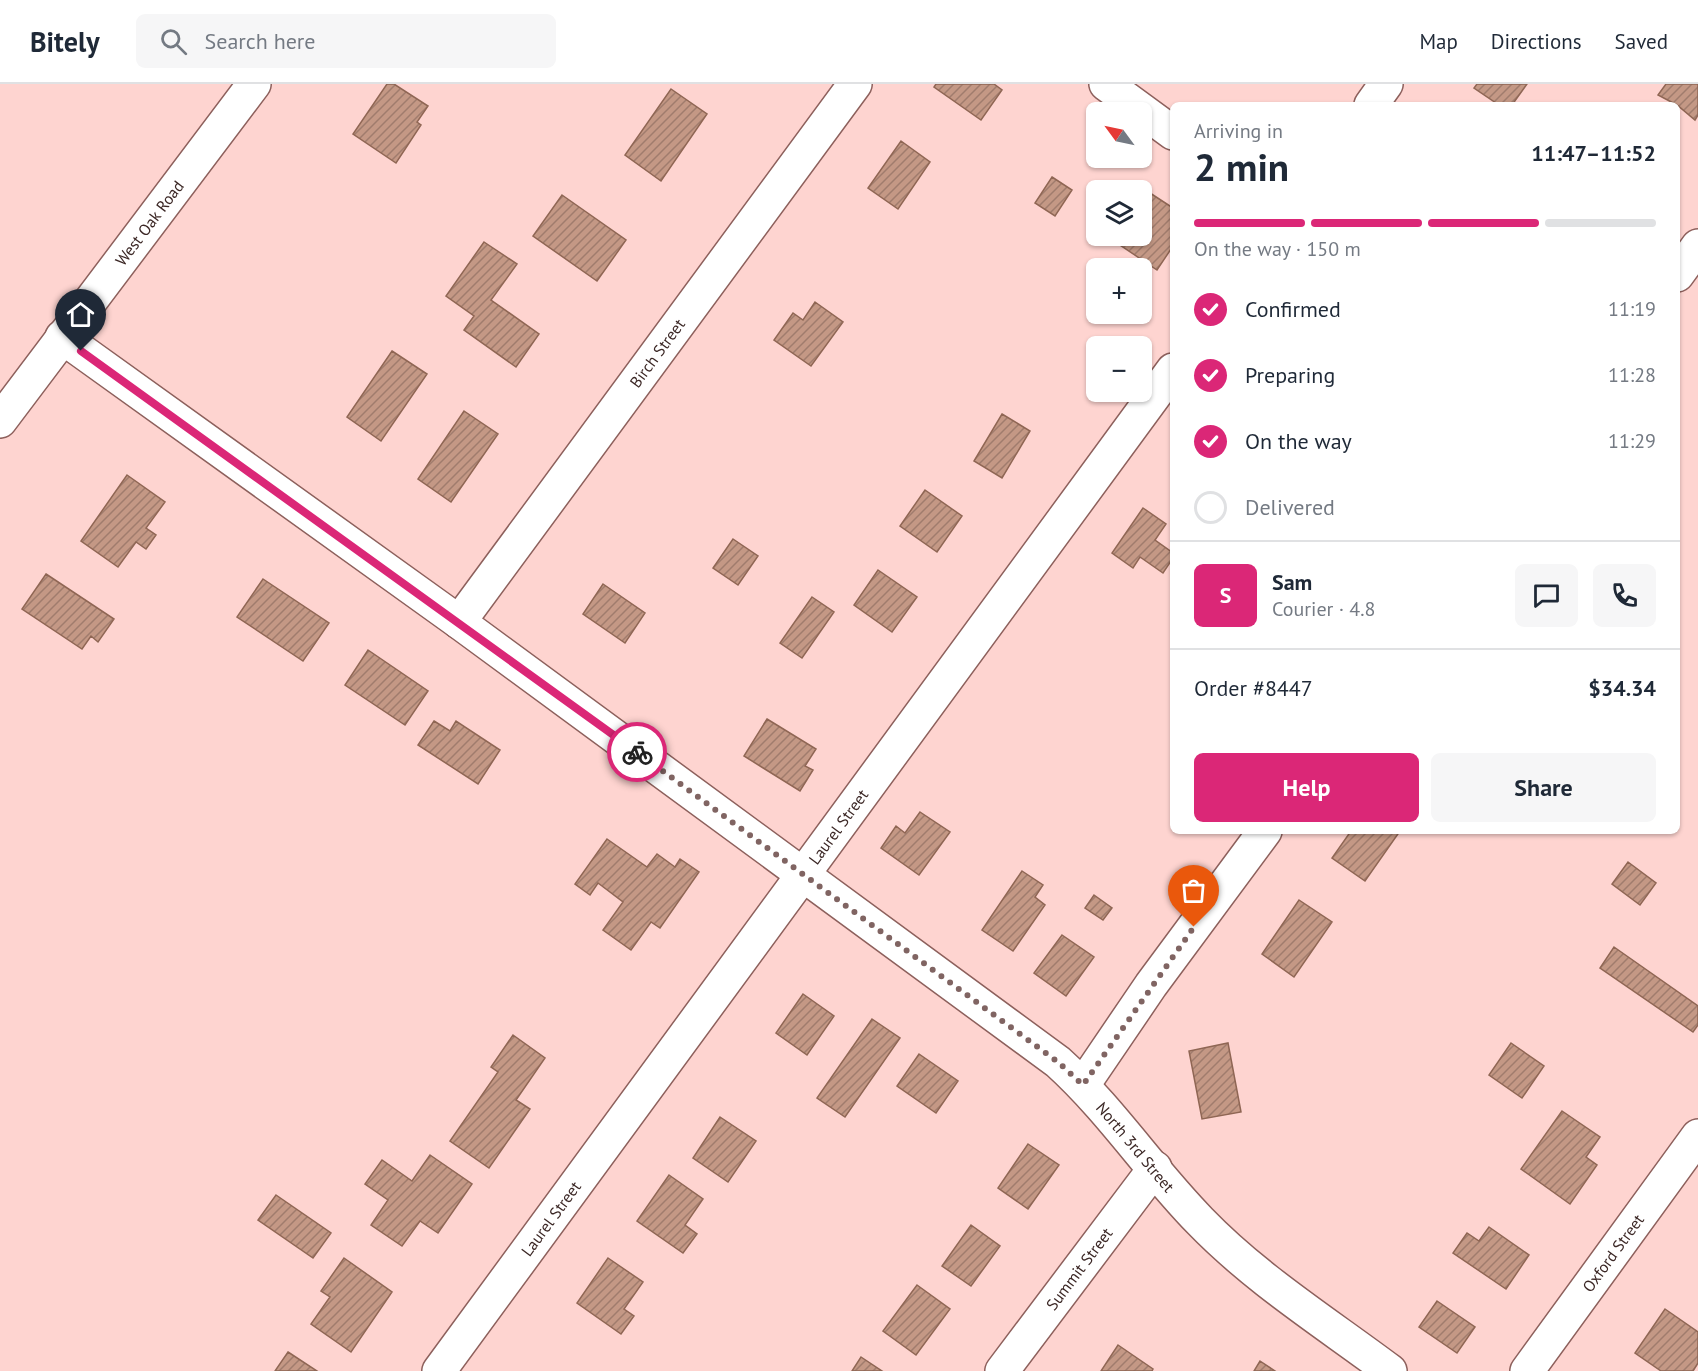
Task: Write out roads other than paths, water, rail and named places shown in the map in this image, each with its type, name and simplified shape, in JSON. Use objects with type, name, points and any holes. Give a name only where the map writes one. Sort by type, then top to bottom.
[{"type":"street","name":"West Oak Road","points":[[0,421],[254,84]]},
{"type":"street","name":"Birch Street","points":[[459,622],[855,84]]},
{"type":"street","points":[[1106,84],[1170,131]]},
{"type":"street","points":[[1373,102],[1386,84]]},
{"type":"street","points":[[1680,271],[1698,246]]},
{"type":"street","name":"North 3rd Street","points":[[62,337],[459,622],[1058,1062],[1083,1085],[1200,1221],[1239,1257],[1390,1371]]},
{"type":"street","name":"Laurel Street","points":[[439,1371],[1170,374]]},
{"type":"street","points":[[1083,1085],[1151,985],[1263,834]]},
{"type":"street","name":"Oxford Street","points":[[1527,1371],[1698,1136]]},
{"type":"street","name":"Summit Street","points":[[1002,1371],[1155,1168]]}]
